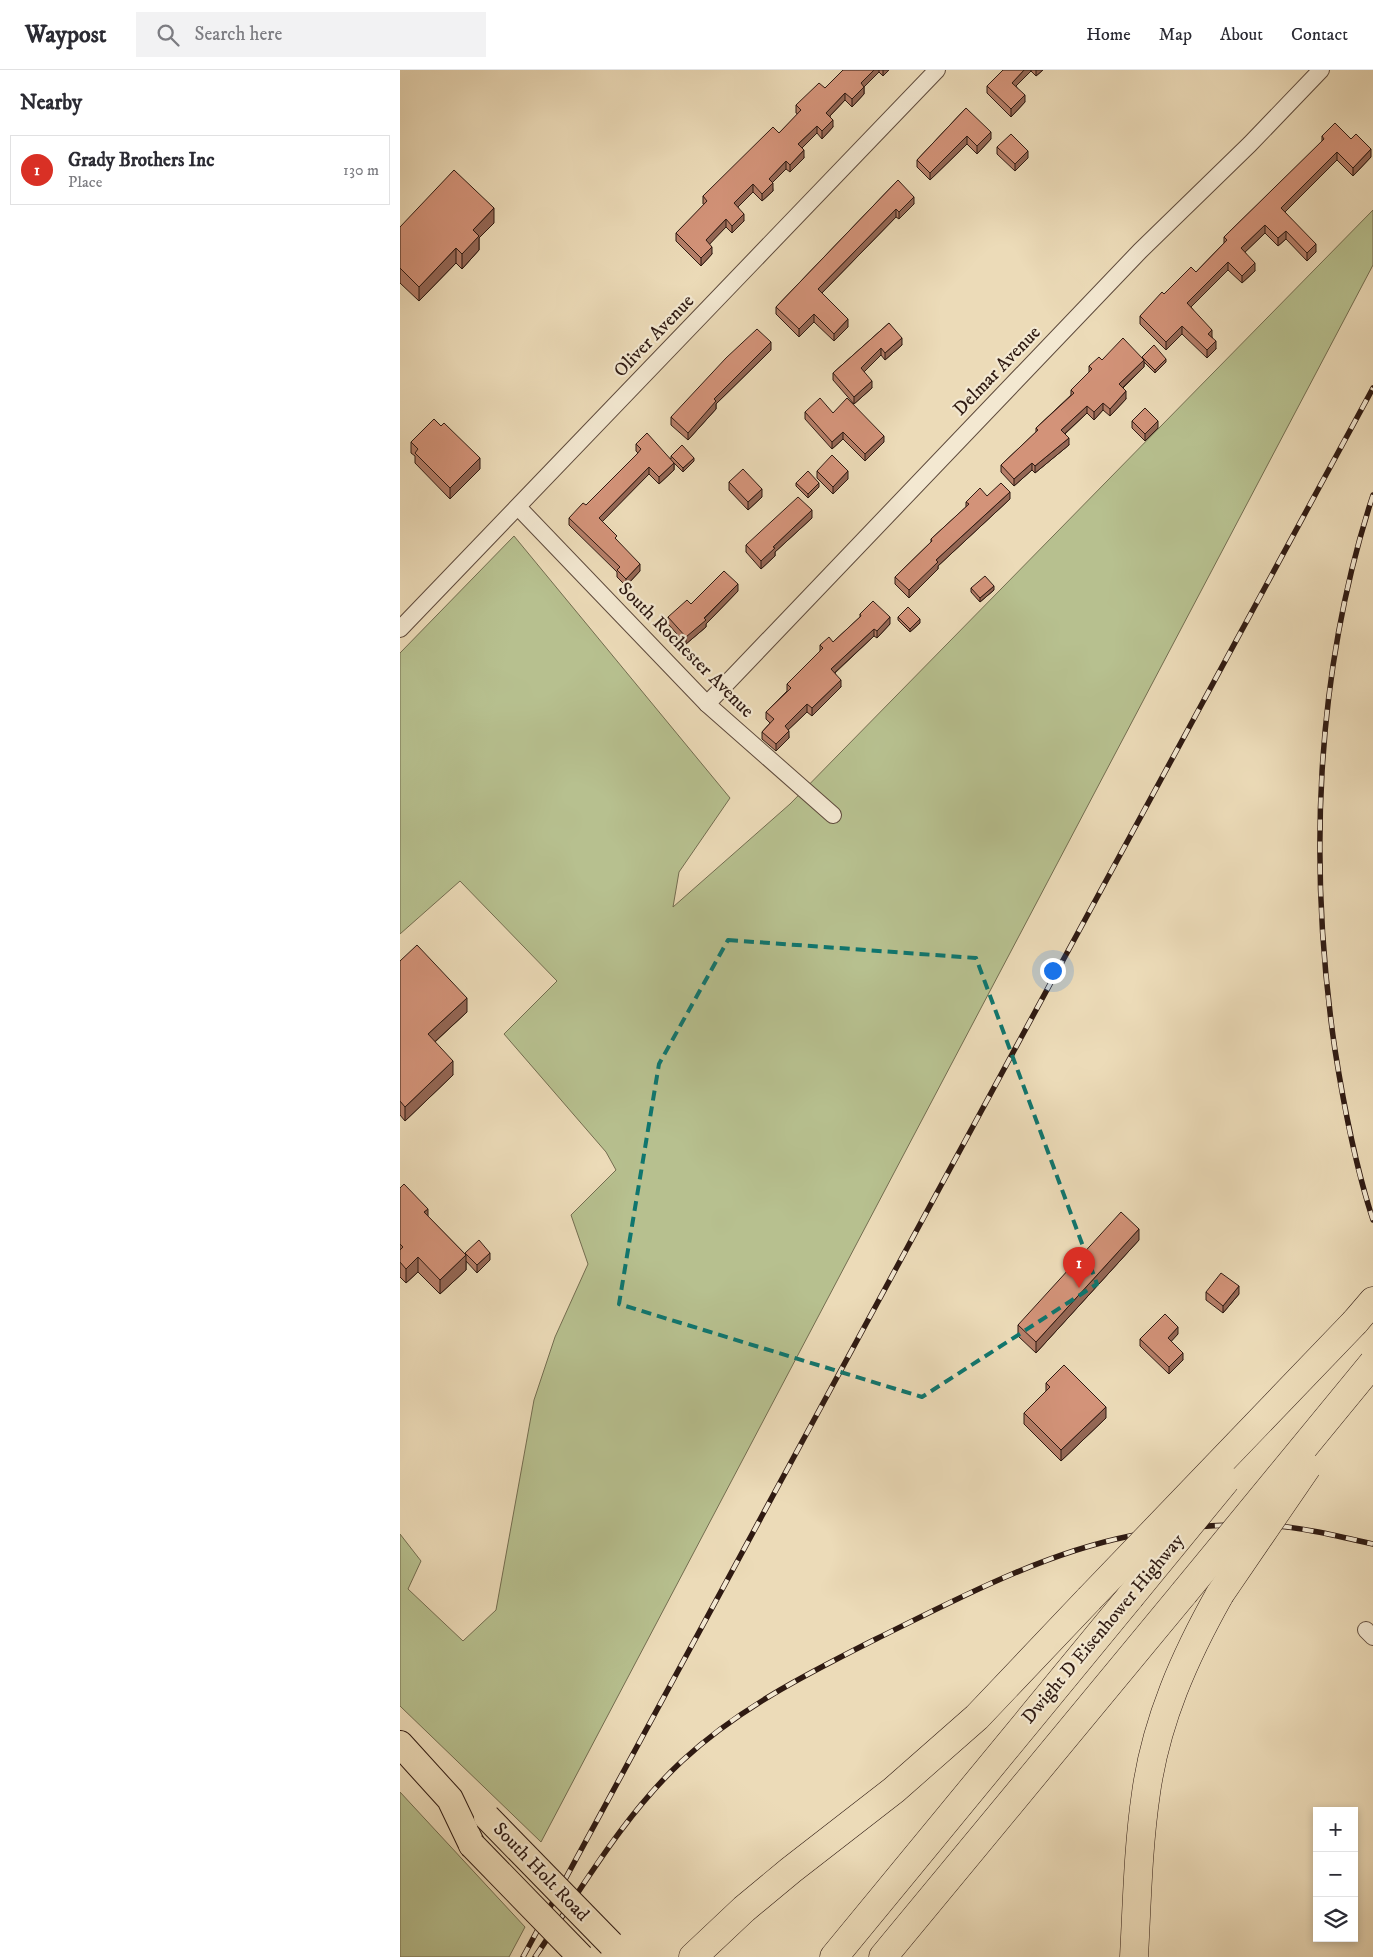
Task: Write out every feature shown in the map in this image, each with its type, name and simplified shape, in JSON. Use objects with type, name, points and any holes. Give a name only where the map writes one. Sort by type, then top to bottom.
[{"type":"highway","name":"Dwight D Eisenhower Highway","points":[[834,1957],[1373,1301]]},
{"type":"highway","points":[[693,1957],[744,1909],[894,1790],[977,1717],[1355,1322]]},
{"type":"highway","name":"Dwight D Eisenhower Highway","points":[[884,1957],[1373,1363]]},
{"type":"highway","points":[[1134,1957],[1144,1808],[1155,1749],[1179,1674],[1220,1594],[1270,1524],[1373,1369]]},
{"type":"main road","name":"South Holt Road","points":[[400,1744],[450,1799],[472,1845],[581,1957]]},
{"type":"main road","name":"South Holt Road","points":[[450,1799],[487,1818],[617,1951]]},
{"type":"street","name":"Oliver Avenue","points":[[400,629],[937,70]]},
{"type":"street","name":"Delmar Avenue","points":[[707,704],[1140,251],[1250,144],[1320,70]]},
{"type":"street","name":"South Rochester Avenue","points":[[518,507],[707,704],[833,815]]},
{"type":"highlighted area","points":[[728,940],[976,958],[1097,1284],[922,1397],[619,1304],[659,1064]]},
{"type":"green space","points":[[1373,210],[1373,265],[541,1842],[400,1706],[400,1534],[421,1561],[408,1589],[463,1641],[496,1610],[534,1400],[555,1337],[588,1264],[571,1215],[616,1170],[606,1152],[504,1034],[557,981],[460,881],[400,934],[400,653],[514,536],[730,798],[679,872],[673,907],[790,804]]},
{"type":"green space","points":[[400,1792],[525,1927],[509,1957],[400,1957]]},
{"type":"building","points":[[843,70],[874,70],[861,83],[864,87],[852,99],[845,93],[826,113],[833,120],[822,131],[817,126],[798,144],[804,150],[790,165],[786,161],[769,179],[773,183],[762,194],[753,184],[734,203],[744,214],[732,226],[726,219],[706,240],[712,247],[701,258],[676,233],[707,201],[703,196],[773,127],[779,133],[801,110],[796,105],[819,83],[825,88]]},
{"type":"building","points":[[1003,70],[1024,70],[1012,83],[1025,95],[1011,109],[987,86]]},
{"type":"building","points":[[966,108],[991,132],[977,146],[967,136],[930,173],[917,160]]},
{"type":"building","points":[[1335,123],[1351,139],[1356,134],[1371,149],[1353,168],[1337,152],[1281,208],[1316,244],[1307,253],[1286,231],[1278,238],[1265,225],[1241,248],[1255,263],[1242,276],[1228,262],[1187,303],[1212,330],[1208,334],[1216,341],[1207,350],[1182,326],[1166,342],[1140,316],[1162,292],[1164,294],[1191,267],[1196,272],[1227,240],[1224,237],[1324,139],[1322,136]]},
{"type":"building","points":[[1011,134],[1028,151],[1015,164],[997,147]]},
{"type":"building","points":[[454,170],[494,208],[473,230],[479,236],[462,254],[456,248],[419,287],[400,268],[400,227]]},
{"type":"building","points":[[898,180],[914,197],[899,212],[896,209],[818,289],[848,319],[834,334],[814,314],[799,329],[776,307]]},
{"type":"building","points":[[889,323],[902,338],[885,353],[881,348],[861,368],[872,381],[854,397],[833,373]]},
{"type":"building","points":[[757,329],[771,342],[714,399],[716,401],[688,433],[671,417],[726,358]]},
{"type":"building","points":[[1123,338],[1144,360],[1119,384],[1126,391],[1110,409],[1103,403],[1094,412],[1087,406],[1061,430],[1069,438],[1035,466],[1032,463],[1014,479],[1001,465],[1038,430],[1036,428],[1074,393],[1071,390],[1092,369],[1089,366],[1099,357],[1102,360]]},
{"type":"building","points":[[1154,345],[1166,359],[1155,370],[1142,357]]},
{"type":"building","points":[[820,398],[833,413],[847,398],[884,436],[865,454],[843,432],[832,442],[805,412]]},
{"type":"building","points":[[1145,408],[1158,421],[1145,434],[1132,421]]},
{"type":"building","points":[[434,419],[441,426],[444,423],[480,458],[450,488],[415,453],[418,449],[411,442]]},
{"type":"building","points":[[647,433],[674,463],[659,477],[649,467],[599,518],[640,564],[626,579],[617,570],[620,567],[569,518],[583,503],[586,505],[637,454],[641,449],[636,444]]},
{"type":"building","points":[[682,445],[694,458],[683,468],[671,456]]},
{"type":"building","points":[[832,455],[848,471],[833,487],[817,471]]},
{"type":"building","points":[[743,469],[762,489],[748,502],[729,482]]},
{"type":"building","points":[[808,471],[819,483],[808,494],[796,483]]},
{"type":"building","points":[[1001,483],[1010,492],[936,560],[938,562],[909,590],[895,577],[932,541],[931,539],[969,504],[966,502],[980,488],[987,496]]},
{"type":"building","points":[[798,497],[812,510],[761,561],[746,545]]},
{"type":"building","points":[[724,571],[738,584],[704,618],[706,620],[686,637],[668,617],[687,600],[691,604]]},
{"type":"building","points":[[985,576],[994,586],[980,598],[971,588]]},
{"type":"building","points":[[873,601],[890,617],[877,631],[874,629],[831,669],[841,680],[812,708],[807,704],[785,726],[789,731],[776,744],[762,732],[774,719],[766,712],[791,688],[787,684],[823,648],[820,645],[829,637],[833,642],[861,616],[860,614]]},
{"type":"building","points":[[908,607],[920,619],[910,629],[898,617]]},
{"type":"building","points":[[417,945],[467,998],[428,1034],[453,1061],[405,1107],[400,1101],[400,961]]},
{"type":"building","points":[[404,1184],[428,1209],[424,1212],[466,1255],[440,1280],[418,1257],[406,1269],[400,1262],[400,1250],[403,1247],[400,1244],[400,1188]]},
{"type":"building","points":[[1121,1212],[1139,1229],[1036,1342],[1018,1325]]},
{"type":"building","points":[[479,1240],[490,1253],[477,1265],[465,1253]]},
{"type":"building","points":[[1221,1273],[1239,1286],[1223,1306],[1206,1292]]},
{"type":"building","points":[[1165,1314],[1178,1327],[1168,1338],[1183,1353],[1169,1367],[1140,1339]]},
{"type":"building","points":[[1064,1365],[1106,1407],[1061,1450],[1024,1413],[1050,1387],[1046,1383]]},
{"type":"railway","points":[[523,1957],[1373,388]]},
{"type":"railway","points":[[1373,495],[1354,562],[1339,631],[1328,700],[1322,770],[1320,840],[1321,911],[1335,1050],[1351,1136],[1373,1220]]},
{"type":"railway","points":[[535,1957],[621,1830],[660,1783],[682,1761],[727,1724],[774,1693],[850,1652],[937,1609],[1000,1579],[1064,1554],[1097,1544],[1163,1530],[1231,1525],[1265,1525],[1306,1530],[1373,1544]]},
{"type":"place","name":"Grady Brothers Inc","points":[[1079,1288]]}]
